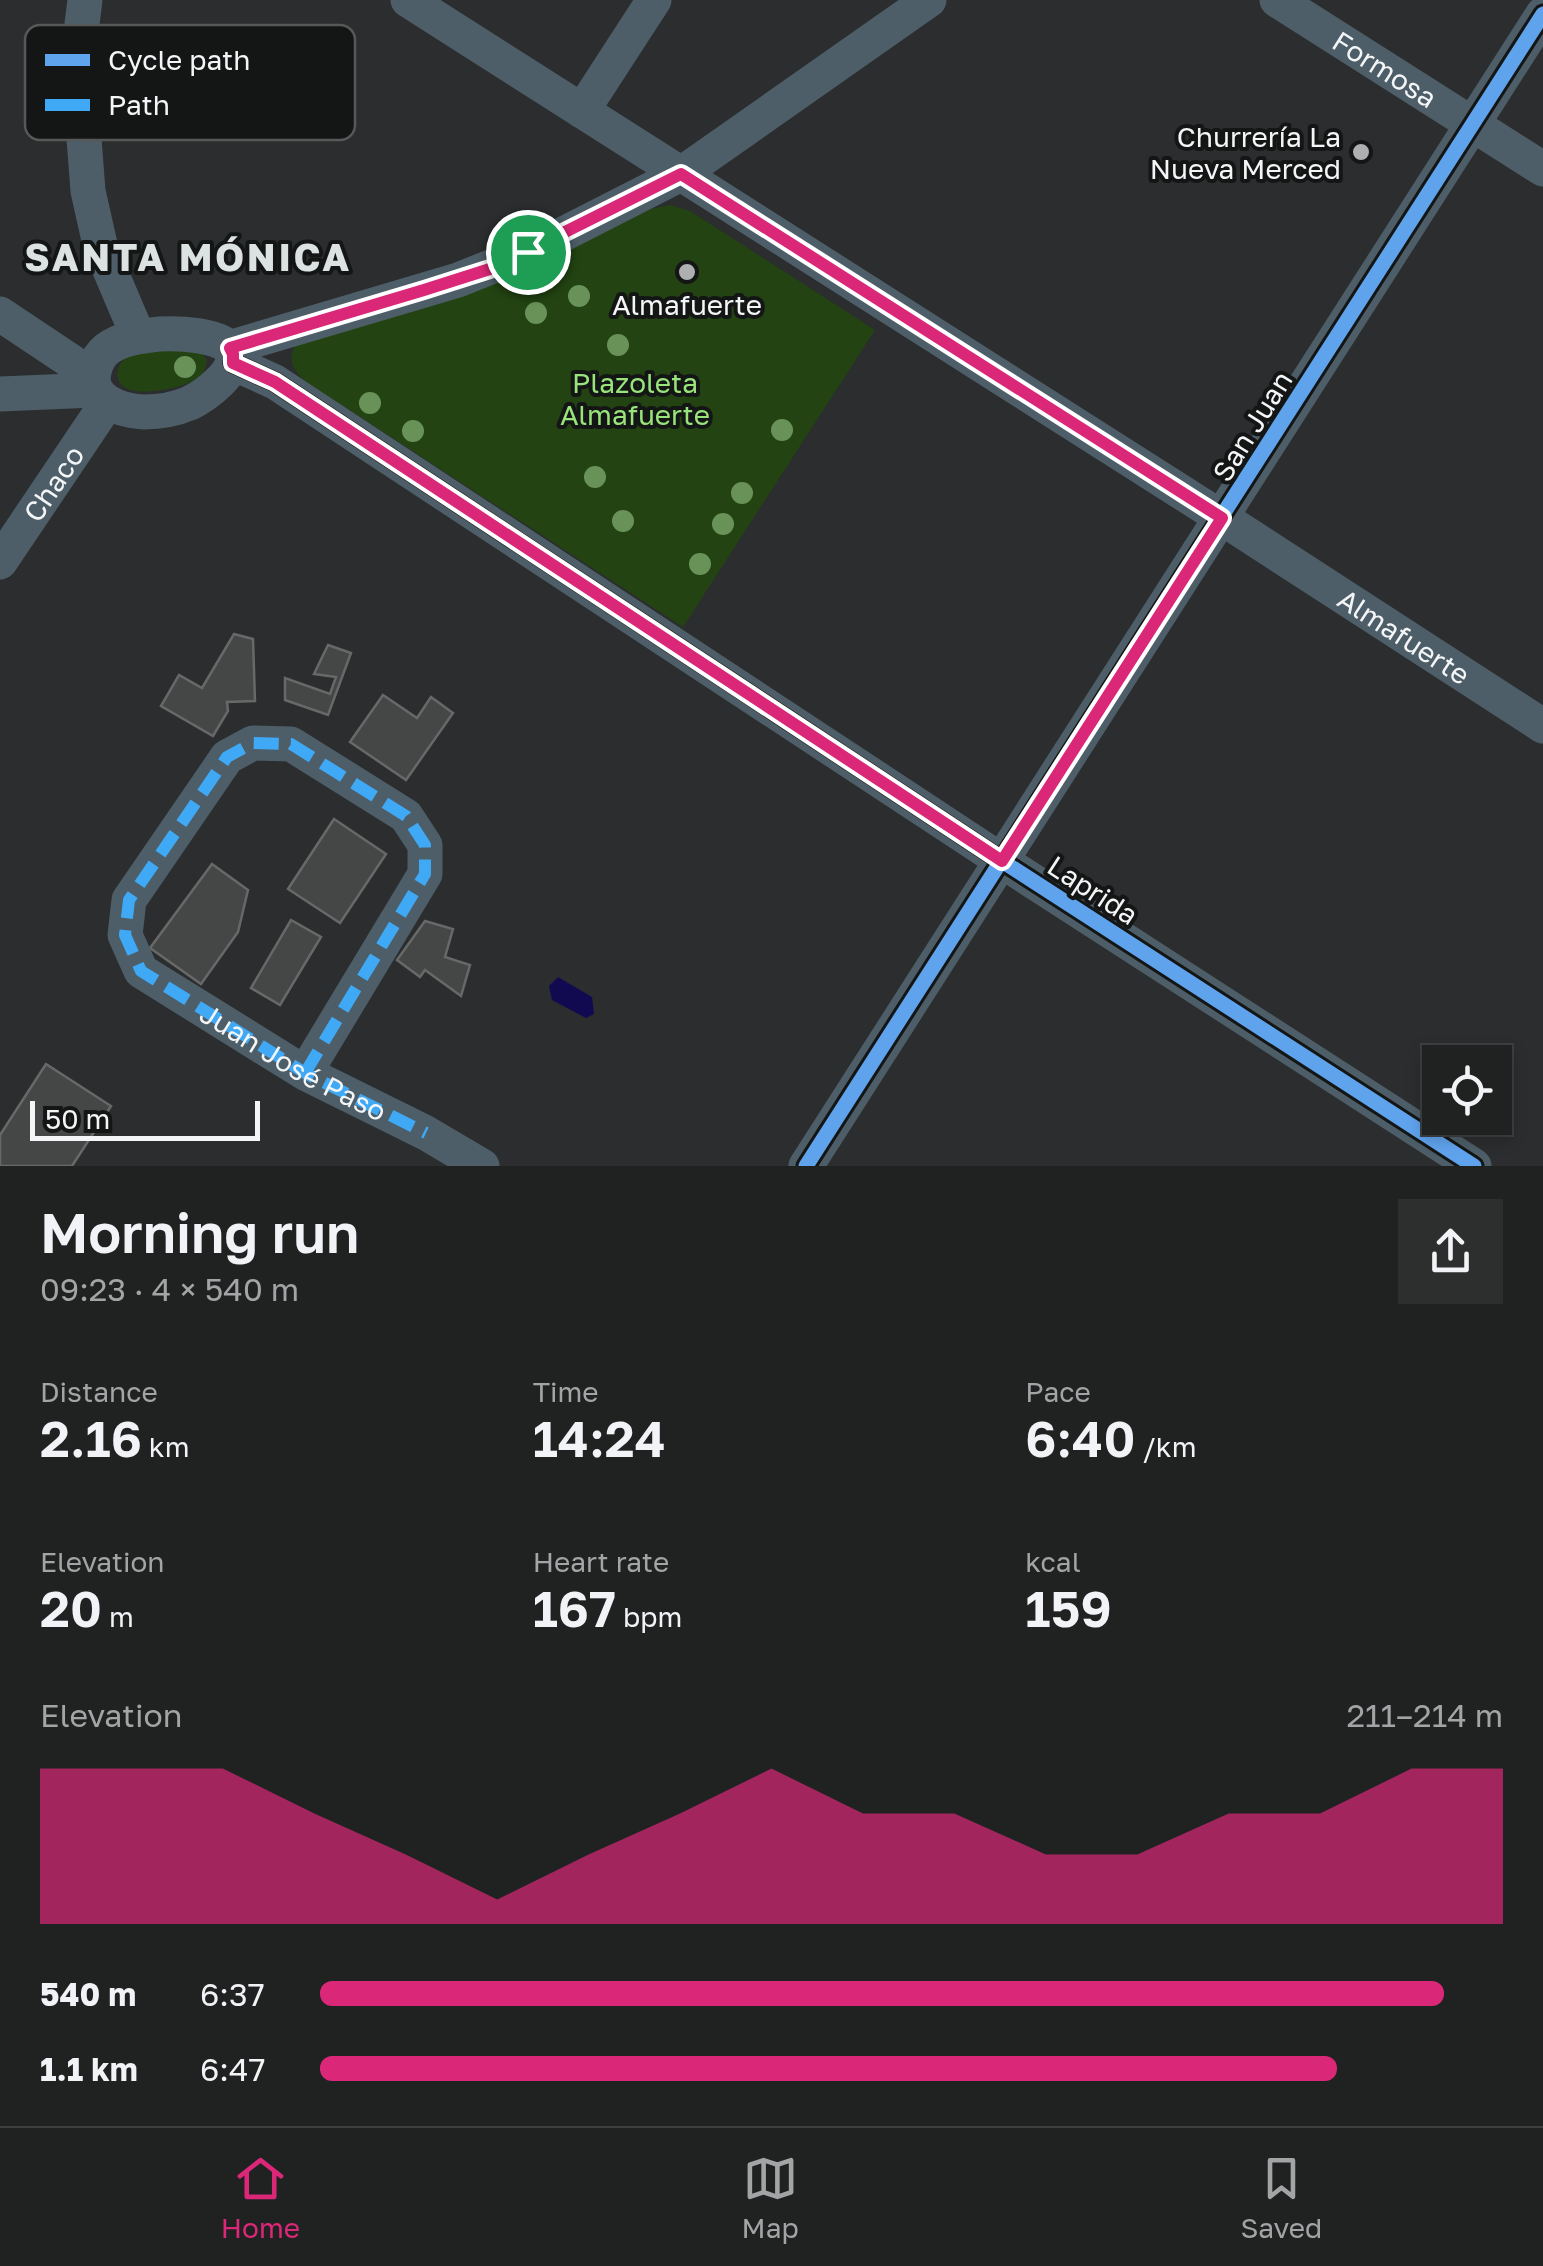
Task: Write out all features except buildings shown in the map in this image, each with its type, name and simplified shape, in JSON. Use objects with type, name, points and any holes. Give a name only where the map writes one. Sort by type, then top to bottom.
[{"type":"street","points":[[82,25],[85,0]]},
{"type":"street","name":"Almafuerte","points":[[408,0],[1543,726]]},
{"type":"street","points":[[582,111],[654,0]]},
{"type":"street","points":[[0,314],[124,409],[144,412],[177,407],[207,393],[228,372],[231,355],[493,268],[681,174],[930,0]]},
{"type":"street","name":"Formosa","points":[[1277,0],[1543,169]]},
{"type":"street","name":"San Juan","points":[[806,1166],[1543,14]]},
{"type":"street","points":[[84,140],[88,191],[101,248],[138,336]]},
{"type":"street","name":"Laprida","points":[[138,336],[184,334],[215,340],[231,355],[1002,861],[1474,1166]]},
{"type":"street","name":"Chaco","points":[[0,562],[98,389],[96,363],[103,352],[117,343],[138,336]]},
{"type":"street","points":[[0,394],[98,389]]},
{"type":"street","name":"Juan José Paso","points":[[305,1073],[425,874],[425,845],[406,816],[290,744],[253,742],[228,757],[128,900],[124,936],[141,971],[305,1073],[426,1133],[482,1166]]},
{"type":"green space","name":"Plazoleta Almafuerte","points":[[670,205],[690,211],[875,330],[683,627],[305,381],[292,361],[295,346]]},
{"type":"green space","points":[[188,349],[207,360],[202,374],[188,383],[145,392],[128,389],[119,381],[118,370],[128,357],[148,351]]},
{"type":"shaded area","points":[[558,977],[592,997],[594,1014],[586,1018],[552,1000],[549,986]]},
{"type":"marked path","points":[[305,1073],[425,874],[425,845],[406,816],[291,744],[253,743],[227,757],[129,900],[125,935],[141,971],[305,1073],[426,1133]]},
{"type":"cycle path","points":[[806,1166],[1543,14]]},
{"type":"cycle path","points":[[233,363],[275,382],[1002,861],[1474,1166]]},
{"type":"place","name":"Churrería La Nueva Merced","points":[[1361,152]]},
{"type":"place","name":"Almafuerte","points":[[687,272]]},
{"type":"district","name":"SANTA MÓNICA","points":[[188,256]]},
{"type":"route","points":[[681,174],[1222,518],[1002,861],[275,382],[233,363],[230,348],[458,280],[528,252],[681,174]]}]
